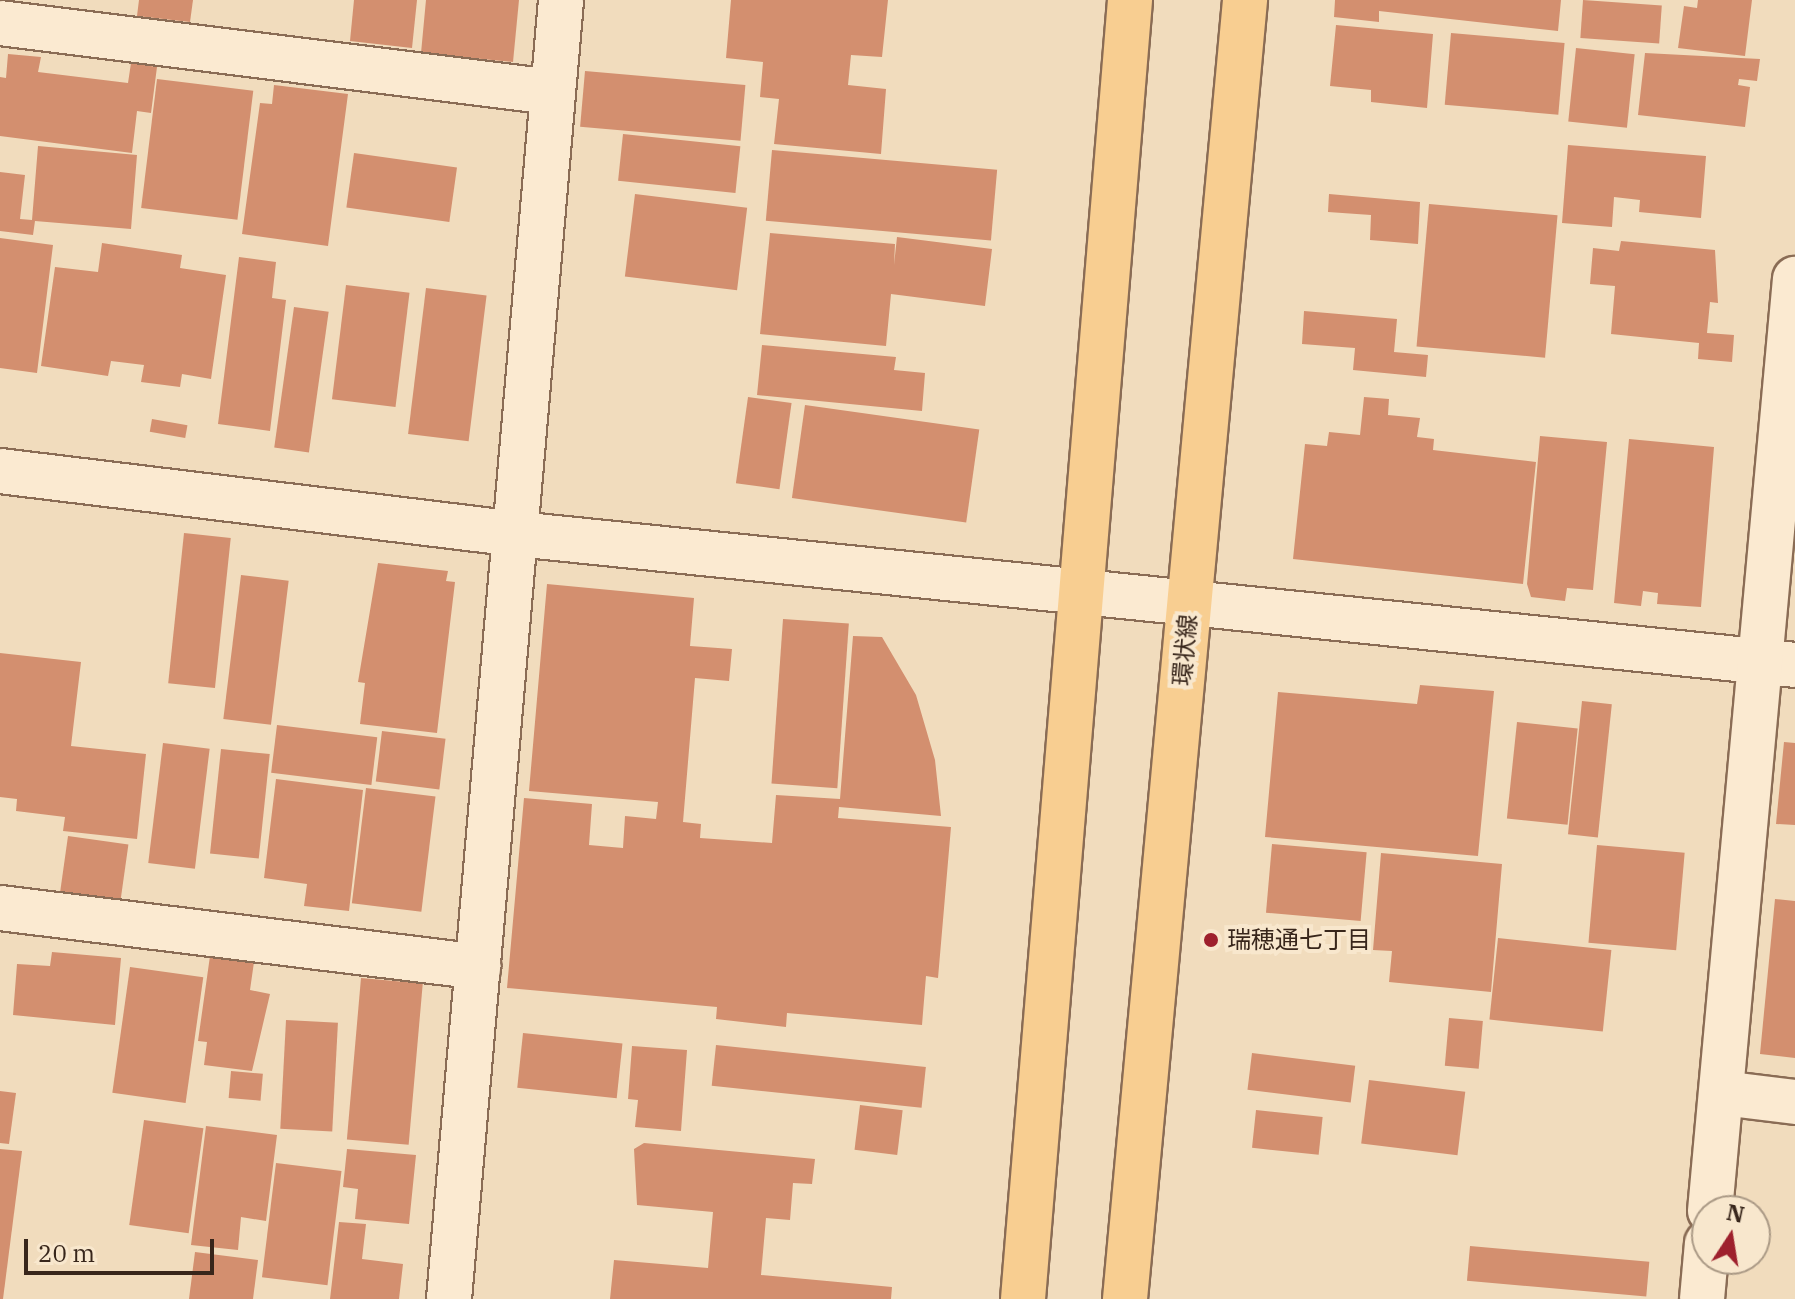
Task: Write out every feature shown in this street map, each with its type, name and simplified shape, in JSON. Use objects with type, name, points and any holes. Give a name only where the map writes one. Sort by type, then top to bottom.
[{"type":"main road","points":[[1023,1299],[1130,0]]},
{"type":"main road","name":"環状線","points":[[1125,1299],[1245,0]]},
{"type":"street","points":[[449,1299],[561,0]]},
{"type":"street","points":[[0,23],[552,92]]},
{"type":"street","points":[[1712,1195],[1722,1093],[1779,663],[1795,279]]},
{"type":"street","points":[[0,471],[517,534],[1779,663]]},
{"type":"street","points":[[0,908],[478,967]]},
{"type":"street","points":[[1722,1093],[1795,1102]]},
{"type":"street","points":[[1702,1299],[1704,1275]]},
{"type":"building","points":[[139,0],[193,0],[190,22],[137,16]]},
{"type":"building","points":[[354,0],[417,0],[412,48],[350,41]]},
{"type":"building","points":[[426,0],[519,0],[513,62],[421,53]]},
{"type":"building","points":[[731,0],[888,0],[882,57],[851,55],[848,85],[886,89],[881,154],[774,144],[779,99],[760,97],[763,62],[726,58]]},
{"type":"building","points":[[1335,0],[1561,0],[1558,31],[1379,11],[1379,22],[1334,17]]},
{"type":"building","points":[[1583,0],[1662,6],[1659,43],[1580,38]]},
{"type":"building","points":[[1698,0],[1752,0],[1745,56],[1678,48],[1684,6],[1697,8]]},
{"type":"building","points":[[1336,25],[1433,34],[1427,108],[1371,102],[1371,90],[1330,86]]},
{"type":"building","points":[[1451,33],[1565,43],[1558,115],[1445,105]]},
{"type":"building","points":[[1576,48],[1635,54],[1627,128],[1568,122]]},
{"type":"building","points":[[1645,53],[1760,59],[1757,81],[1739,79],[1738,85],[1750,87],[1745,127],[1638,115]]},
{"type":"building","points":[[8,54],[41,57],[38,72],[128,83],[131,63],[157,67],[151,113],[137,111],[132,153],[0,136],[0,77],[6,78]]},
{"type":"building","points":[[585,71],[745,85],[741,141],[580,127]]},
{"type":"building","points":[[157,79],[253,91],[237,220],[141,208]]},
{"type":"building","points":[[274,85],[348,94],[328,246],[242,234],[260,103],[272,104]]},
{"type":"building","points":[[623,134],[740,146],[735,193],[618,181]]},
{"type":"building","points":[[1568,145],[1706,156],[1701,218],[1639,212],[1640,200],[1614,197],[1612,227],[1562,223]]},
{"type":"building","points":[[38,146],[137,155],[131,229],[35,221],[33,235],[0,231],[0,172],[25,175],[20,219],[32,220]]},
{"type":"building","points":[[772,150],[997,170],[991,240],[766,221]]},
{"type":"building","points":[[354,153],[457,167],[449,222],[346,207]]},
{"type":"building","points":[[635,194],[747,208],[737,290],[625,276]]},
{"type":"building","points":[[1329,194],[1420,202],[1418,244],[1370,240],[1371,215],[1328,212]]},
{"type":"building","points":[[1429,204],[1558,215],[1545,358],[1417,346]]},
{"type":"building","points":[[770,233],[895,244],[894,265],[897,237],[992,249],[985,306],[891,294],[886,346],[760,334]]},
{"type":"building","points":[[0,238],[53,245],[37,373],[0,368]]},
{"type":"building","points":[[1621,241],[1715,250],[1718,303],[1710,302],[1707,333],[1734,335],[1732,362],[1698,359],[1699,343],[1611,334],[1615,286],[1590,284],[1593,248],[1619,251]]},
{"type":"building","points":[[102,243],[182,255],[180,268],[226,275],[211,379],[182,374],[180,387],[141,382],[144,365],[111,361],[108,376],[41,366],[55,267],[98,272]]},
{"type":"building","points":[[239,257],[276,262],[272,298],[286,300],[270,431],[218,424]]},
{"type":"building","points":[[346,285],[410,293],[396,407],[332,399]]},
{"type":"building","points":[[426,288],[487,295],[469,441],[408,434]]},
{"type":"building","points":[[294,307],[329,312],[309,452],[274,448]]},
{"type":"building","points":[[1304,311],[1397,319],[1394,352],[1428,355],[1426,377],[1353,370],[1355,348],[1302,344]]},
{"type":"building","points":[[762,345],[896,357],[894,370],[925,373],[922,411],[757,395]]},
{"type":"building","points":[[748,397],[792,403],[779,489],[736,483]]},
{"type":"building","points":[[1364,397],[1389,399],[1388,415],[1420,418],[1417,437],[1434,439],[1433,450],[1536,462],[1523,584],[1293,559],[1305,444],[1327,446],[1329,432],[1360,435]]},
{"type":"building","points":[[805,405],[979,429],[966,523],[792,498]]},
{"type":"building","points":[[152,419],[187,425],[185,438],[150,432]]},
{"type":"building","points":[[1540,436],[1607,442],[1593,590],[1567,588],[1565,601],[1531,597],[1527,584]]},
{"type":"building","points":[[1629,439],[1714,447],[1701,607],[1657,604],[1658,593],[1643,591],[1641,606],[1614,603]]},
{"type":"building","points":[[184,533],[231,538],[215,688],[168,683]]},
{"type":"building","points":[[378,563],[448,571],[446,581],[455,582],[437,733],[360,724],[365,683],[358,682]]},
{"type":"building","points":[[241,575],[289,581],[271,725],[223,719]]},
{"type":"building","points":[[547,584],[694,598],[690,646],[732,649],[729,681],[695,678],[683,822],[701,824],[700,838],[772,843],[776,795],[840,799],[853,636],[882,637],[916,695],[935,760],[941,816],[839,807],[838,818],[951,827],[938,978],[926,976],[922,1025],[787,1013],[786,1027],[716,1019],[717,1007],[507,988],[524,798],[592,804],[589,845],[623,848],[625,816],[656,819],[658,802],[529,791]]},
{"type":"building","points":[[783,619],[849,624],[837,788],[771,784]]},
{"type":"building","points":[[0,653],[81,662],[71,746],[146,754],[137,839],[63,831],[65,817],[16,811],[17,799],[0,797]]},
{"type":"building","points":[[1420,685],[1494,691],[1478,856],[1265,837],[1278,692],[1417,704]]},
{"type":"building","points":[[1582,701],[1612,704],[1598,837],[1568,834]]},
{"type":"building","points":[[1517,722],[1578,728],[1568,825],[1507,818]]},
{"type":"building","points":[[277,725],[377,737],[371,785],[271,773]]},
{"type":"building","points":[[382,731],[446,739],[439,789],[376,782]]},
{"type":"building","points":[[1784,742],[1795,743],[1795,825],[1776,824]]},
{"type":"building","points":[[163,743],[210,749],[195,869],[148,863]]},
{"type":"building","points":[[221,749],[270,754],[259,859],[210,853]]},
{"type":"building","points":[[276,779],[363,790],[349,911],[304,906],[307,884],[264,878]]},
{"type":"building","points":[[366,788],[435,797],[421,912],[352,903]]},
{"type":"building","points":[[68,836],[128,844],[120,904],[60,895]]},
{"type":"building","points":[[1272,844],[1367,852],[1361,921],[1266,913]]},
{"type":"building","points":[[1597,845],[1685,853],[1676,950],[1588,943]]},
{"type":"building","points":[[1381,853],[1502,864],[1491,992],[1389,982],[1392,951],[1373,950]]},
{"type":"building","points":[[1775,899],[1795,901],[1795,1058],[1760,1054]]},
{"type":"building","points":[[1498,938],[1611,950],[1603,1031],[1489,1020]]},
{"type":"building","points":[[52,952],[121,958],[115,1025],[13,1015],[17,964],[50,966]]},
{"type":"building","points":[[210,956],[254,962],[250,990],[270,994],[252,1071],[204,1065],[207,1042],[198,1041]]},
{"type":"building","points":[[130,967],[203,977],[186,1103],[112,1093]]},
{"type":"building","points":[[361,978],[423,983],[409,1145],[347,1139]]},
{"type":"building","points":[[1449,1018],[1483,1021],[1479,1069],[1445,1066]]},
{"type":"building","points":[[286,1020],[338,1023],[332,1132],[280,1129]]},
{"type":"building","points":[[523,1033],[622,1043],[617,1098],[517,1088]]},
{"type":"building","points":[[716,1045],[926,1067],[922,1108],[712,1086]]},
{"type":"building","points":[[632,1046],[687,1050],[681,1131],[635,1127],[638,1100],[628,1099]]},
{"type":"building","points":[[1252,1053],[1355,1066],[1351,1102],[1247,1090]]},
{"type":"building","points":[[231,1071],[263,1074],[261,1101],[229,1098]]},
{"type":"building","points":[[1369,1080],[1465,1092],[1457,1155],[1361,1144]]},
{"type":"building","points":[[0,1091],[16,1093],[9,1144],[0,1143]]},
{"type":"building","points":[[860,1105],[903,1110],[897,1155],[855,1150]]},
{"type":"building","points":[[1256,1110],[1323,1117],[1319,1155],[1252,1148]]},
{"type":"building","points":[[144,1120],[203,1128],[189,1233],[129,1225]]},
{"type":"building","points":[[206,1126],[277,1135],[266,1221],[241,1217],[238,1250],[191,1245]]},
{"type":"building","points":[[644,1143],[815,1159],[812,1184],[793,1183],[790,1220],[766,1218],[761,1275],[892,1287],[891,1299],[610,1299],[614,1260],[708,1268],[713,1212],[637,1205],[634,1149]]},
{"type":"building","points":[[0,1149],[22,1151],[3,1299],[0,1299]]},
{"type":"building","points":[[347,1149],[416,1155],[409,1224],[355,1219],[358,1189],[343,1187]]},
{"type":"building","points":[[276,1163],[342,1171],[327,1285],[262,1277]]},
{"type":"building","points":[[339,1222],[366,1224],[362,1259],[403,1264],[399,1299],[330,1299]]},
{"type":"building","points":[[1470,1246],[1649,1262],[1646,1297],[1467,1281]]},
{"type":"building","points":[[195,1252],[258,1260],[253,1299],[189,1299]]},
{"type":"place","name":"瑞穂通七丁目","points":[[1211,940]]}]
